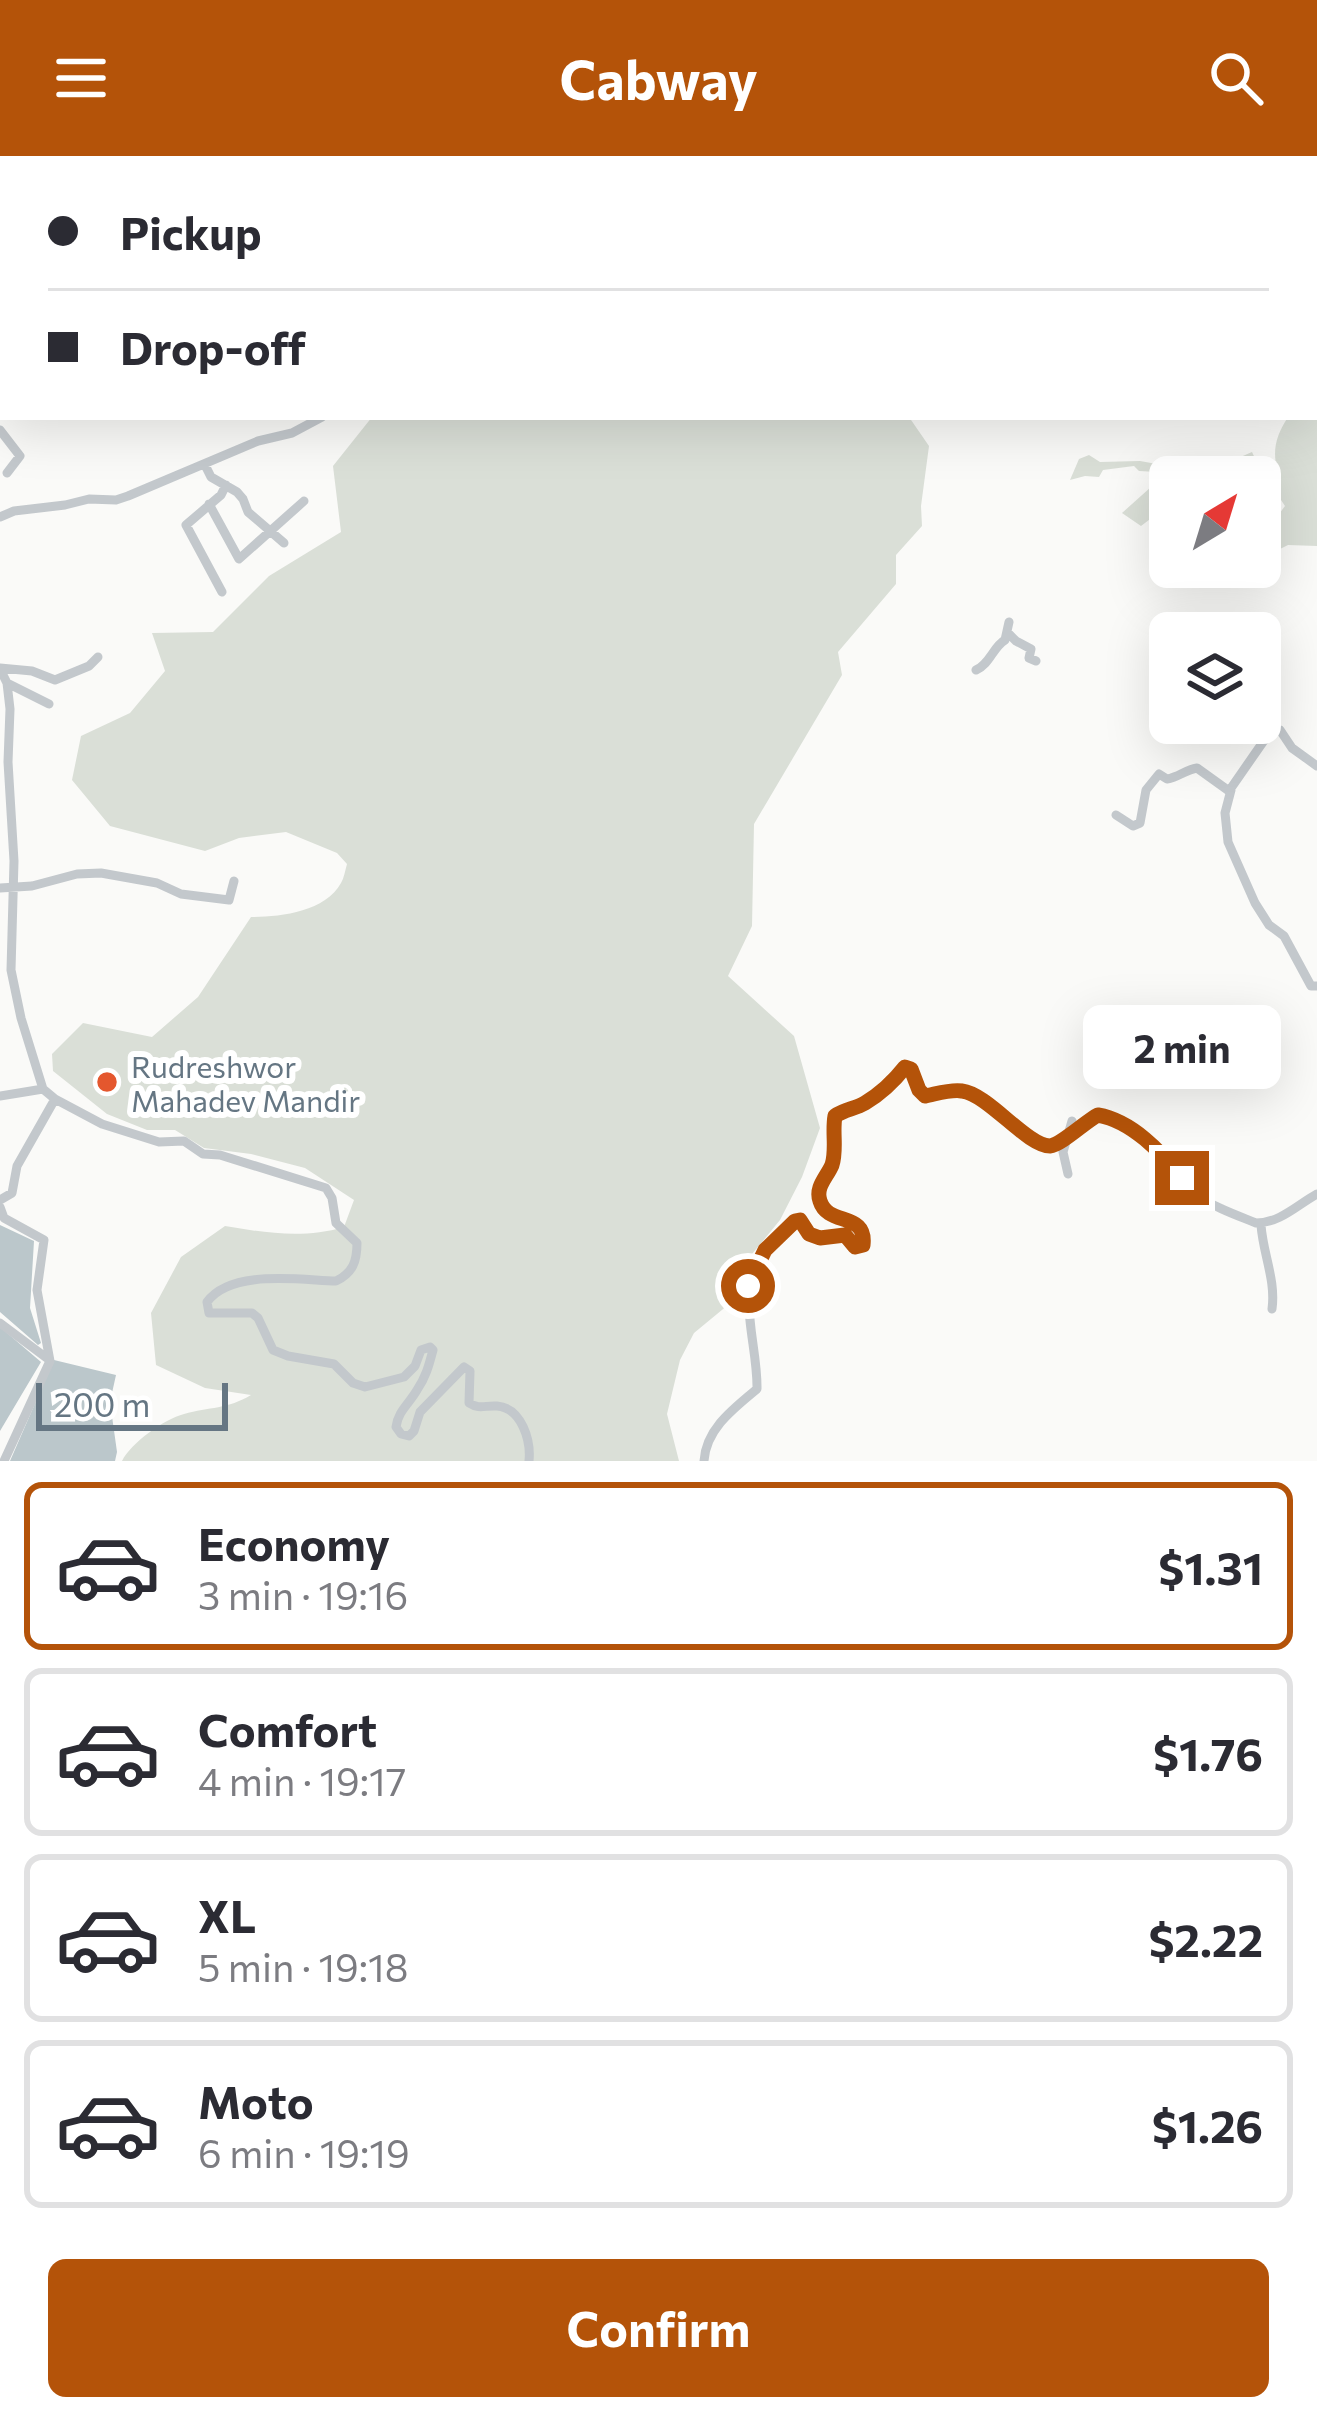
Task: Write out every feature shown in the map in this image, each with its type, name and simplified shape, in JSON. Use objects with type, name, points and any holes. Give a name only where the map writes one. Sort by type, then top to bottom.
[{"type":"street","points":[[0,517],[89,499],[116,500],[316,420]]},
{"type":"street","points":[[0,430],[20,456],[7,473]]},
{"type":"street","points":[[205,464],[211,477],[243,499],[248,512],[284,544]]},
{"type":"street","points":[[222,592],[186,525],[226,485]]},
{"type":"street","points":[[209,504],[239,559],[304,501]]},
{"type":"street","points":[[976,670],[1009,628],[1036,661]]},
{"type":"street","points":[[0,668],[32,671],[55,680],[89,666],[98,657]]},
{"type":"street","points":[[0,668],[7,683],[10,743],[6,802],[14,888],[11,971],[44,1089],[102,1124],[159,1142],[184,1141],[203,1154],[326,1188],[336,1222],[357,1243],[357,1258],[346,1276],[336,1281],[242,1280],[214,1293],[207,1301],[208,1313],[252,1313],[273,1350],[334,1364],[353,1383],[365,1387],[404,1377],[422,1350],[430,1347],[428,1372],[398,1415],[401,1434],[410,1436],[420,1412],[464,1367],[470,1371],[469,1403],[478,1408],[510,1409],[529,1441],[529,1461]]},
{"type":"street","points":[[7,683],[49,704]]},
{"type":"street","points":[[1317,766],[1292,748],[1280,730],[1272,729],[1231,790],[1225,813],[1228,842],[1255,903],[1269,925],[1284,936],[1311,986],[1317,986]]},
{"type":"street","points":[[1116,814],[1132,826],[1140,823],[1146,790],[1159,774],[1167,779],[1197,768],[1216,785],[1231,790]]},
{"type":"street","points":[[0,888],[101,874],[157,883],[181,894],[229,900],[234,881]]},
{"type":"street","points":[[0,1001],[16,997]]},
{"type":"street","points":[[704,1461],[707,1440],[757,1389],[748,1286],[765,1250],[800,1220],[809,1234],[820,1238],[845,1235],[855,1247],[863,1245],[865,1236],[858,1225],[830,1214],[818,1196],[834,1156],[835,1116],[869,1101],[905,1067],[911,1069],[925,1096],[961,1090],[1045,1144],[1055,1145],[1098,1115],[1113,1118],[1143,1137],[1194,1192],[1261,1225]]},
{"type":"street","points":[[0,1096],[44,1089]]},
{"type":"street","points":[[4,1461],[50,1360],[37,1290],[44,1240],[4,1218],[0,1204],[12,1193],[17,1166],[55,1099]]},
{"type":"street","points":[[1068,1174],[1064,1152],[1072,1121]]},
{"type":"street","points":[[1261,1225],[1317,1194]]},
{"type":"street","points":[[1261,1225],[1273,1280],[1271,1309]]},
{"type":"street","points":[[0,1323],[50,1360]]},
{"type":"shaded area","points":[[370,420],[911,420],[929,446],[922,526],[896,555],[896,584],[838,652],[842,675],[754,824],[752,926],[728,976],[794,1036],[820,1128],[780,1220],[743,1265],[734,1300],[694,1333],[680,1360],[667,1414],[679,1461],[122,1461],[140,1440],[167,1421],[251,1395],[205,1388],[156,1365],[151,1313],[181,1257],[225,1226],[300,1234],[344,1227],[354,1200],[305,1168],[204,1148],[175,1130],[147,1130],[107,1114],[53,1071],[52,1054],[83,1023],[152,1037],[198,997],[251,917],[288,914],[324,901],[341,883],[347,864],[337,853],[286,832],[239,838],[205,851],[110,826],[72,780],[81,736],[130,713],[165,671],[152,633],[213,632],[269,576],[341,532],[333,466]]},
{"type":"shaded area","points":[[1286,420],[1317,420],[1317,546],[1281,548],[1285,506],[1281,456],[1275,454]]},
{"type":"shaded area","points":[[1089,455],[1100,462],[1149,463],[1149,472],[1134,466],[1070,480],[1079,459]]},
{"type":"shaded area","points":[[1149,489],[1149,520],[1141,526],[1122,513]]},
{"type":"shaded area","points":[[0,1225],[34,1241],[30,1308],[38,1345],[0,1312]]},
{"type":"shaded area","points":[[0,1327],[41,1362],[0,1431]]},
{"type":"shaded area","points":[[54,1360],[116,1375],[110,1402],[115,1461],[10,1461]]},
{"type":"place","name":"Rudreshwor Mahadev Mandir","points":[[107,1082]]},
{"type":"route","points":[[748,1286],[765,1250],[795,1221],[800,1220],[809,1234],[820,1238],[845,1235],[855,1247],[863,1245],[865,1236],[858,1225],[830,1214],[818,1196],[834,1156],[835,1116],[869,1101],[905,1067],[911,1069],[925,1096],[961,1090],[1045,1144],[1055,1145],[1098,1115],[1113,1118],[1143,1137],[1182,1178]]}]
